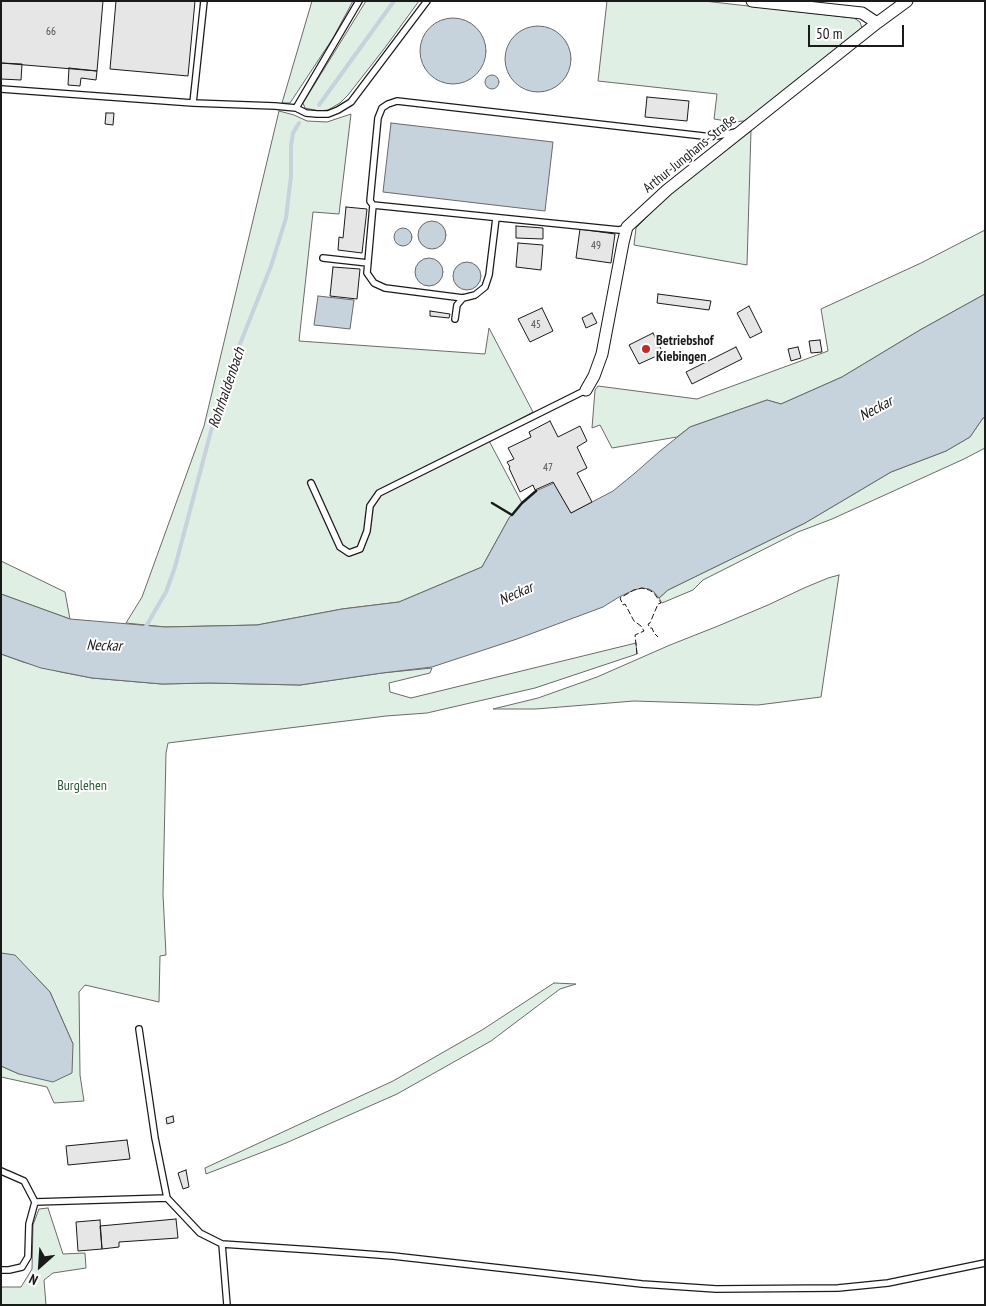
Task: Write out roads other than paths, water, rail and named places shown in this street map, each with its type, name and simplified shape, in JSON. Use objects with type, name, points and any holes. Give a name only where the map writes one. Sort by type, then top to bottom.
[{"type":"street","points":[[752,1],[862,13],[877,23]]},
{"type":"street","name":"Arthur-Junghans-Straße","points":[[627,228],[667,190],[907,1]]},
{"type":"street","points":[[586,390],[594,376],[602,354],[627,228]]},
{"type":"lane","points":[[193,104],[204,1]]},
{"type":"lane","points":[[296,108],[359,1]]},
{"type":"lane","points":[[1,89],[193,104],[275,106],[296,108],[306,113],[328,114],[350,102],[428,1]]},
{"type":"lane","points":[[496,218],[490,275],[486,287],[475,295],[463,298],[385,288],[374,283],[367,273],[373,205],[370,201],[378,118],[382,108],[397,101],[712,137],[741,131]]},
{"type":"lane","points":[[373,205],[619,230],[627,228]]},
{"type":"lane","points":[[323,258],[368,263]]},
{"type":"lane","points":[[455,319],[457,305],[463,298]]},
{"type":"lane","points":[[311,483],[340,547],[350,553],[360,549],[367,531],[370,506],[379,493],[586,390]]},
{"type":"lane","points":[[139,1029],[155,1138],[167,1198],[200,1233],[222,1244],[358,1253],[642,1284],[716,1289],[812,1289],[868,1286],[906,1280],[985,1262]]},
{"type":"lane","points":[[1,1172],[24,1181],[35,1202],[29,1224],[28,1257],[22,1267],[1,1270]]},
{"type":"lane","points":[[35,1202],[167,1198]]},
{"type":"lane","points":[[222,1244],[227,1305]]},
{"type":"water","points":[[453,18],[466,21],[476,28],[483,38],[486,51],[483,64],[476,74],[466,81],[453,84],[440,81],[430,74],[423,64],[420,51],[423,38],[430,28],[440,21]]},
{"type":"water","points":[[538,26],[551,29],[561,36],[568,46],[571,59],[568,72],[561,82],[551,89],[538,92],[525,89],[515,82],[508,72],[505,59],[508,46],[515,36],[525,29]]},
{"type":"water","points":[[489,75],[495,75],[499,82],[495,89],[489,89],[485,85],[485,79]]},
{"type":"water","points":[[391,123],[553,142],[545,211],[383,192]]},
{"type":"water","points":[[432,221],[442,225],[446,235],[442,245],[432,249],[422,245],[418,235],[422,225]]},
{"type":"water","points":[[403,228],[409,231],[412,237],[409,243],[403,246],[397,243],[394,237],[397,231]]},
{"type":"water","points":[[429,258],[439,262],[443,272],[439,282],[429,286],[419,282],[415,272],[419,262]]},
{"type":"water","points":[[467,262],[477,266],[481,276],[477,286],[467,290],[457,286],[453,276],[457,266]]},
{"type":"water","name":"Neckar","points":[[985,294],[985,417],[970,437],[946,451],[891,472],[805,523],[668,590],[659,598],[649,589],[642,588],[619,597],[603,607],[517,639],[432,667],[300,685],[162,684],[92,678],[41,668],[1,654],[1,594],[70,619],[165,627],[257,625],[342,609],[399,602],[482,567],[509,518],[536,491],[554,483],[571,513],[613,491],[690,427],[767,400],[781,404],[842,377]]},
{"type":"water","points":[[318,296],[354,300],[350,329],[314,325]]},
{"type":"water","points":[[1,953],[15,955],[50,992],[73,1044],[72,1073],[53,1082],[19,1074],[1,1066]]},
{"type":"waterway","name":"Rohrhaldenbach","points":[[319,105],[394,1]]},
{"type":"waterway","name":"Rohrhaldenbach","points":[[145,628],[166,592],[175,567],[211,431],[236,354],[271,266],[286,218],[291,176],[291,146],[293,133],[299,123]]},
{"type":"place","name":"Betriebshof Kiebingen","points":[[646,349]]},
{"type":"park label","name":"Burglehen","points":[[82,786]]}]
